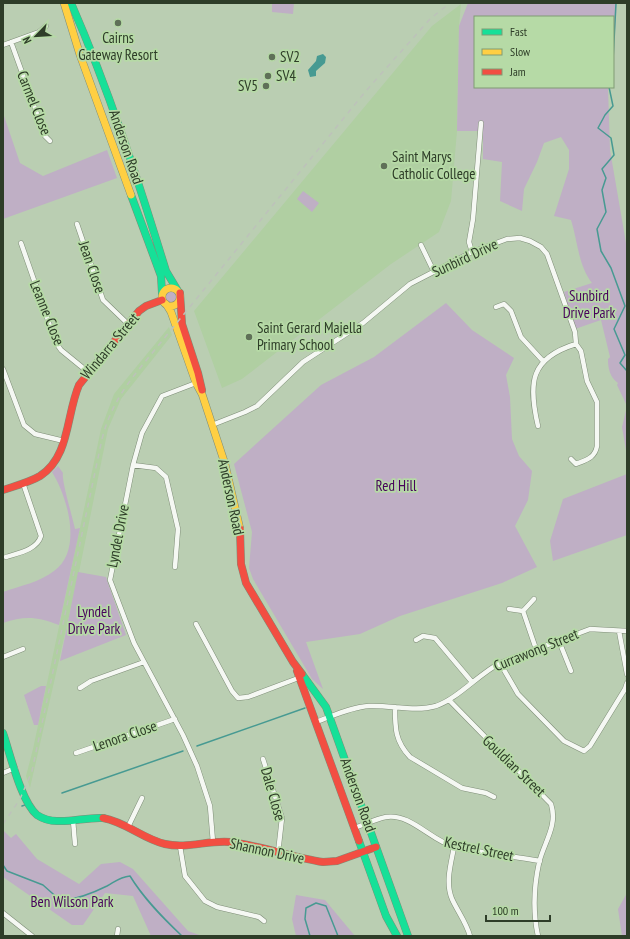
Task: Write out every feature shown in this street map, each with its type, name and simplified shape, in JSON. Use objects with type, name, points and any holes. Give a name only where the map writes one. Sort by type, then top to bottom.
[{"type":"street","name":"Anderson Road","points":[[71,3],[92,51],[126,146],[166,272],[179,292],[182,301],[182,322],[198,382]]},
{"type":"street","name":"Anderson Road","points":[[63,5],[107,131],[161,276],[163,299],[171,312],[198,382],[225,464],[240,521],[241,564],[245,580],[302,676],[319,694],[368,823],[408,936]]},
{"type":"street","points":[[3,45],[38,32],[46,26]]},
{"type":"street","name":"Carmel Close","points":[[11,42],[45,136],[50,141]]},
{"type":"street","points":[[80,55],[92,51]]},
{"type":"street","points":[[472,252],[469,242],[473,219],[481,123]]},
{"type":"street","points":[[107,131],[119,127]]},
{"type":"street","points":[[114,150],[126,146]]},
{"type":"street","name":"Jean Close","points":[[77,224],[103,300],[128,324]]},
{"type":"street","name":"Sunbird Drive","points":[[212,425],[257,406],[303,362],[363,323],[410,284],[472,252],[478,251],[503,240],[516,238],[530,240],[541,247],[549,257],[575,332],[576,344],[580,350],[587,380],[597,402],[596,452],[590,458],[576,464],[571,460]]},
{"type":"street","name":"Leanne Close","points":[[21,243],[56,343],[61,350],[88,372]]},
{"type":"street","points":[[421,245],[434,272]]},
{"type":"street","points":[[170,287],[179,292],[180,299],[177,304],[171,306],[163,299],[170,287]]},
{"type":"street","name":"Windarra Street","points":[[3,490],[40,476],[52,467],[59,457],[73,399],[79,385],[88,372],[143,308],[163,299]]},
{"type":"street","points":[[496,307],[504,304],[508,307],[519,334],[543,361]]},
{"type":"street","points":[[538,426],[533,383],[537,369],[543,361],[559,350],[576,344]]},
{"type":"street","points":[[3,369],[24,425],[34,434],[64,441]]},
{"type":"street","name":"Lyndel Drive","points":[[198,382],[166,393],[158,402],[142,433],[133,465],[110,580],[126,625],[189,747],[207,796],[213,842]]},
{"type":"street","points":[[133,465],[156,468],[166,477],[178,529],[175,567]]},
{"type":"street","points":[[6,557],[32,548],[40,540],[41,536],[23,483]]},
{"type":"street","points":[[523,611],[534,599]]},
{"type":"street","points":[[509,608],[523,611]]},
{"type":"street","points":[[523,611],[536,649]]},
{"type":"street","points":[[196,624],[236,697],[244,698],[302,676]]},
{"type":"street","name":"Currawong Street","points":[[316,722],[351,709],[367,706],[426,708],[449,700],[500,663],[559,640],[590,629],[619,631],[627,630]]},
{"type":"street","points":[[619,631],[627,674]]},
{"type":"street","points":[[416,640],[423,636],[435,638],[472,682]]},
{"type":"street","points":[[559,640],[571,671]]},
{"type":"street","points":[[3,657],[23,649]]},
{"type":"street","points":[[80,688],[91,681],[144,662]]},
{"type":"street","points":[[500,663],[518,694],[564,741],[584,751],[590,746],[626,689],[627,683]]},
{"type":"street","name":"Anderson Road","points":[[302,676],[316,722],[354,828],[386,916],[396,935]]},
{"type":"street","name":"Gouldian Street","points":[[449,700],[551,804],[553,824],[540,861],[535,892],[538,936]]},
{"type":"street","points":[[395,707],[396,733],[404,751],[410,757],[462,788],[486,793],[494,797]]},
{"type":"street","name":"Lenora Close","points":[[76,753],[174,719]]},
{"type":"street","name":"Shannon Drive","points":[[3,733],[27,802],[36,814],[53,821],[101,818],[117,822],[159,843],[180,846],[213,842],[230,842],[323,862],[337,861],[376,847]]},
{"type":"street","name":"Dale Close","points":[[263,759],[282,818],[278,853]]},
{"type":"street","points":[[3,773],[15,768]]},
{"type":"street","points":[[128,827],[142,798]]},
{"type":"street","name":"Kestrel Street","points":[[354,828],[386,817],[400,818],[412,823],[436,840],[454,847],[540,861]]},
{"type":"street","points":[[73,820],[75,844]]},
{"type":"street","points":[[180,846],[185,876],[205,901],[217,907],[256,916],[264,921]]},
{"type":"street","points":[[454,847],[448,885],[452,900],[466,925],[470,936]]},
{"type":"street","points":[[394,896],[394,906],[403,929],[396,935]]},
{"type":"street","points":[[3,913],[32,936]]},
{"type":"street","points":[[117,936],[118,929]]},
{"type":"shaded area","name":"Saint Marys Catholic College","points":[[461,4],[459,26],[457,131],[451,201],[439,232],[391,264],[242,379],[222,388],[194,311],[432,26]]},
{"type":"shaded area","points":[[169,327],[172,335],[121,399],[108,429],[79,572],[30,788],[26,776],[101,429],[114,394]]},
{"type":"green space","points":[[272,3],[294,3],[293,14],[272,12]]},
{"type":"green space","name":"Sunbird Drive Park","points":[[468,3],[617,3],[614,33],[614,16],[474,16],[474,88],[608,88],[610,150],[627,249],[627,406],[617,385],[618,383],[611,375],[609,369],[608,359],[610,357],[601,320],[575,329],[564,292],[592,283],[587,276],[581,261],[571,220],[554,216],[569,169],[569,150],[561,137],[544,143],[524,189],[522,211],[500,201],[502,162],[483,159],[483,131],[457,131],[459,26]]},
{"type":"green space","points":[[3,113],[20,163],[43,176],[107,150],[117,178],[3,219]]},
{"type":"green space","points":[[303,191],[319,203],[312,212],[297,199]]},
{"type":"green space","points":[[169,291],[173,291],[177,297],[173,303],[169,303],[165,299],[165,295]]},
{"type":"green space","name":"Red Hill","points":[[446,303],[472,330],[514,358],[506,375],[510,397],[512,439],[519,456],[532,471],[528,500],[515,526],[537,567],[502,583],[400,616],[360,634],[306,642],[323,689],[312,679],[253,579],[249,568],[252,532],[234,464],[321,385],[374,357]]},
{"type":"green space","points":[[627,406],[627,456],[622,427]]},
{"type":"green space","points":[[58,466],[63,473],[65,491],[75,529],[80,528],[59,625],[44,620],[31,618],[11,620],[3,623],[3,592],[36,581],[48,575],[63,562],[68,550],[70,523],[63,495],[52,472]]},
{"type":"green space","points":[[627,474],[627,535],[553,561],[550,541],[563,499]]},
{"type":"green space","name":"Lyndel Drive Park","points":[[78,572],[106,577],[126,635],[60,661]]},
{"type":"green space","points":[[41,686],[46,686],[38,725],[34,725],[24,695]]},
{"type":"green space","name":"Ben Wilson Park","points":[[3,830],[11,838],[16,834],[37,859],[79,884],[101,864],[120,862],[133,869],[188,931],[202,936],[151,936],[133,896],[105,893],[83,925],[72,925],[3,877]]},
{"type":"green space","points":[[627,893],[627,936],[622,936],[618,909]]},
{"type":"green space","points":[[296,895],[325,900],[355,936],[296,936],[292,919]]},
{"type":"water","points":[[323,54],[326,57],[325,63],[316,71],[316,76],[310,77],[308,70],[316,61],[317,56]]},
{"type":"waterway","points":[[614,41],[616,3]]},
{"type":"waterway","points":[[609,88],[613,106],[605,115],[598,128],[611,138],[614,155],[602,169],[606,178],[602,190],[606,212],[597,229],[601,251],[611,268],[625,306],[614,329],[625,355],[620,363],[627,371]]},
{"type":"waterway","points":[[197,746],[305,708]]},
{"type":"waterway","points":[[62,793],[183,751]]},
{"type":"waterway","points":[[3,865],[7,871],[43,885],[61,901],[91,893],[121,878],[130,876],[148,900],[182,936]]},
{"type":"waterway","points":[[310,936],[305,919],[306,908],[316,903],[326,906],[338,936]]},
{"type":"railway","points":[[3,824],[20,799],[32,771],[102,439],[112,410],[127,384],[365,92],[430,19],[450,3]]},
{"type":"traffic: fast","points":[[71,3],[110,102],[145,203],[166,271],[178,291]]},
{"type":"traffic: fast","points":[[131,195],[161,276],[162,293]]},
{"type":"traffic: fast","points":[[302,674],[326,707],[408,936]]},
{"type":"traffic: fast","points":[[3,733],[21,789],[31,809],[37,815],[44,819],[54,821],[103,818]]},
{"type":"traffic: fast","points":[[359,841],[386,916],[397,936]]},
{"type":"traffic: slow","points":[[64,3],[80,55],[131,195]]},
{"type":"traffic: slow","points":[[167,288],[175,288],[180,293],[180,297],[178,304],[175,306],[167,306],[162,301],[162,293],[167,288]]},
{"type":"traffic: slow","points":[[166,304],[171,312],[196,383],[202,394],[225,464],[240,529]]},
{"type":"traffic: jam","points":[[180,293],[182,324],[202,390]]},
{"type":"traffic: jam","points":[[3,490],[36,478],[50,468],[62,447],[79,385],[139,311],[146,306],[162,300]]},
{"type":"traffic: jam","points":[[240,529],[241,564],[246,583],[293,662],[302,674]]},
{"type":"traffic: jam","points":[[297,671],[359,841]]},
{"type":"traffic: jam","points":[[103,818],[119,823],[157,842],[165,844],[181,846],[214,842],[230,842],[323,862],[337,861],[376,847]]},
{"type":"place","name":"Cairns Gateway Resort","points":[[118,23]]},
{"type":"place","name":"SV2","points":[[272,57]]},
{"type":"place","name":"SV4","points":[[268,76]]},
{"type":"place","name":"SV5","points":[[266,86]]},
{"type":"place","name":"Saint Marys Catholic College","points":[[384,166]]},
{"type":"place","name":"Saint Gerard Majella Primary School","points":[[249,337]]}]
